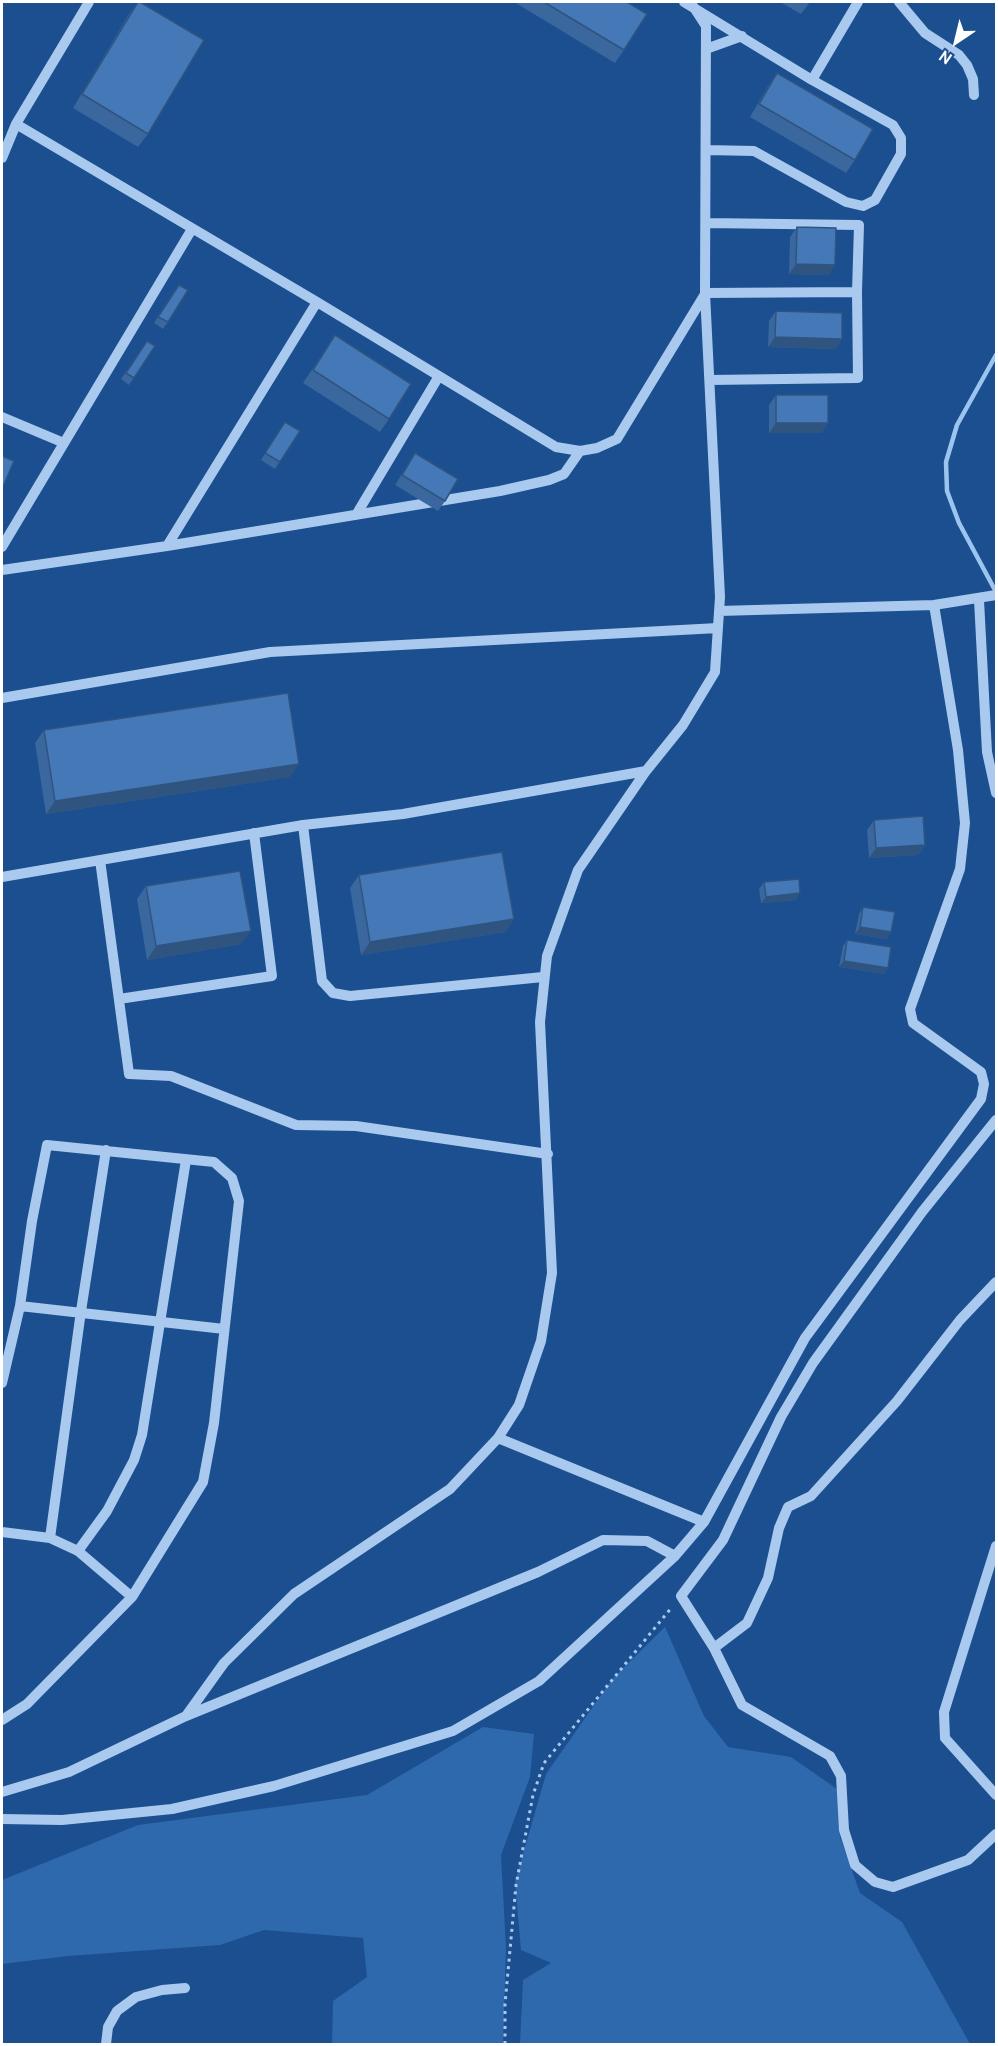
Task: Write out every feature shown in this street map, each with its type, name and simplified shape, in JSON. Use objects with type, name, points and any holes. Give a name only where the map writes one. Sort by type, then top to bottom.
[{"type":"street","points":[[2,158],[16,124],[89,2]]},
{"type":"street","points":[[812,80],[858,2]]},
{"type":"street","points":[[899,2],[925,33],[959,55],[967,65],[973,79],[974,95]]},
{"type":"street","points":[[689,4],[812,80],[893,125],[901,138],[901,154],[875,200],[864,206],[846,202],[754,151],[706,150]]},
{"type":"street","points":[[186,1716],[224,1663],[294,1594],[450,1489],[498,1438],[519,1405],[541,1341],[552,1273],[540,1022],[543,977],[560,916],[578,870],[646,771],[683,725],[715,672],[719,611],[705,293],[706,26],[689,4]]},
{"type":"street","points":[[706,50],[742,36]]},
{"type":"street","points":[[16,124],[556,447],[580,451],[597,448],[617,439],[705,293]]},
{"type":"street","points":[[706,223],[859,225],[858,378],[710,380]]},
{"type":"street","points":[[2,547],[192,229]]},
{"type":"street","points":[[705,293],[857,292]]},
{"type":"street","points":[[167,546],[317,302]]},
{"type":"street","points":[[356,515],[439,376]]},
{"type":"street","points":[[2,417],[64,443]]},
{"type":"street","points":[[2,570],[356,515],[549,480],[564,474],[580,451]]},
{"type":"street","points":[[719,611],[934,605],[996,596]]},
{"type":"street","points":[[979,600],[987,752],[996,793]]},
{"type":"street","points":[[2,1819],[62,1820],[172,1809],[274,1786],[453,1731],[539,1681],[675,1556],[704,1522],[805,1338],[981,1099],[984,1084],[981,1072],[913,1023],[910,1009],[960,869],[965,823],[958,750],[934,605]]},
{"type":"street","points":[[2,698],[270,652],[718,628]]},
{"type":"street","points":[[2,877],[303,825],[403,814],[646,771]]},
{"type":"street","points":[[303,825],[322,981],[333,993],[350,996],[543,977]]},
{"type":"street","points":[[118,999],[272,976],[254,833]]},
{"type":"street","points":[[100,860],[129,1074],[171,1076],[296,1125],[356,1126],[548,1154]]},
{"type":"street","points":[[996,1120],[921,1212],[813,1363],[781,1417],[723,1540],[681,1596],[714,1648],[742,1705],[830,1756],[841,1776],[844,1830],[855,1865],[875,1882],[893,1887],[968,1860],[996,1834]]},
{"type":"street","points":[[2,1383],[20,1306],[32,1221],[47,1145],[214,1162],[232,1178],[239,1200],[214,1423],[203,1482],[132,1597],[27,1704],[2,1720]]},
{"type":"street","points":[[50,1538],[106,1150]]},
{"type":"street","points":[[78,1551],[107,1511],[135,1460],[142,1435],[186,1160]]},
{"type":"street","points":[[714,1648],[747,1623],[768,1578],[778,1528],[788,1507],[812,1496],[897,1401],[960,1320],[996,1282]]},
{"type":"street","points":[[20,1306],[81,1311],[224,1329]]},
{"type":"street","points":[[498,1438],[704,1522]]},
{"type":"street","points":[[2,1532],[50,1538],[78,1551],[132,1597]]},
{"type":"street","points":[[2,1792],[69,1772],[186,1716],[538,1572],[603,1540],[647,1541],[675,1556]]},
{"type":"street","points":[[996,1546],[944,1712],[945,1738],[996,1795]]},
{"type":"street","points":[[106,2044],[108,2027],[117,2011],[136,1997],[162,1990],[185,1988]]},
{"type":"path","points":[[505,2044],[505,2004],[516,1885],[533,1795],[544,1764],[681,1596]]},
{"type":"shaded area","points":[[665,1627],[704,1716],[728,1747],[791,1757],[837,1789],[840,1837],[860,1893],[902,1922],[970,2044],[520,2044],[523,1980],[551,1963],[521,1950],[515,1882],[546,1774],[613,1678]]},
{"type":"shaded area","points":[[483,1727],[534,1734],[530,1777],[501,1855],[506,1948],[503,2044],[332,2044],[333,2001],[367,1977],[363,1938],[264,1930],[220,1945],[68,1956],[2,1964],[2,1880],[138,1825],[367,1795]]},
{"type":"building","points":[[138,2],[204,40],[148,134],[82,94]]},
{"type":"building","points":[[544,2],[627,2],[647,14],[624,50]]},
{"type":"building","points":[[777,73],[873,129],[855,160],[759,104]]},
{"type":"building","points":[[797,227],[836,228],[835,265],[796,264]]},
{"type":"building","points":[[179,285],[188,290],[168,322],[158,317]]},
{"type":"building","points":[[776,311],[842,313],[842,339],[775,337]]},
{"type":"building","points":[[335,335],[411,384],[389,419],[313,370]]},
{"type":"building","points":[[147,341],[155,346],[134,378],[126,373]]},
{"type":"building","points":[[776,395],[828,395],[828,423],[776,423]]},
{"type":"building","points":[[285,422],[300,431],[280,462],[265,453]]},
{"type":"building","points":[[415,453],[458,479],[445,501],[402,475]]},
{"type":"building","points":[[2,456],[14,461],[2,489]]},
{"type":"building","points":[[288,693],[299,764],[55,801],[44,730]]},
{"type":"building","points":[[923,816],[925,845],[876,848],[874,820]]},
{"type":"building","points":[[502,852],[514,919],[370,942],[359,875]]},
{"type":"building","points":[[240,871],[251,931],[156,946],[146,886]]},
{"type":"building","points":[[799,879],[800,893],[766,897],[764,882]]},
{"type":"building","points":[[863,907],[895,912],[891,932],[860,927]]},
{"type":"building","points":[[847,940],[891,947],[888,968],[844,961]]},
{"type":"waterway","points":[[996,355],[957,425],[946,462],[947,491],[959,523],[996,592]]}]
